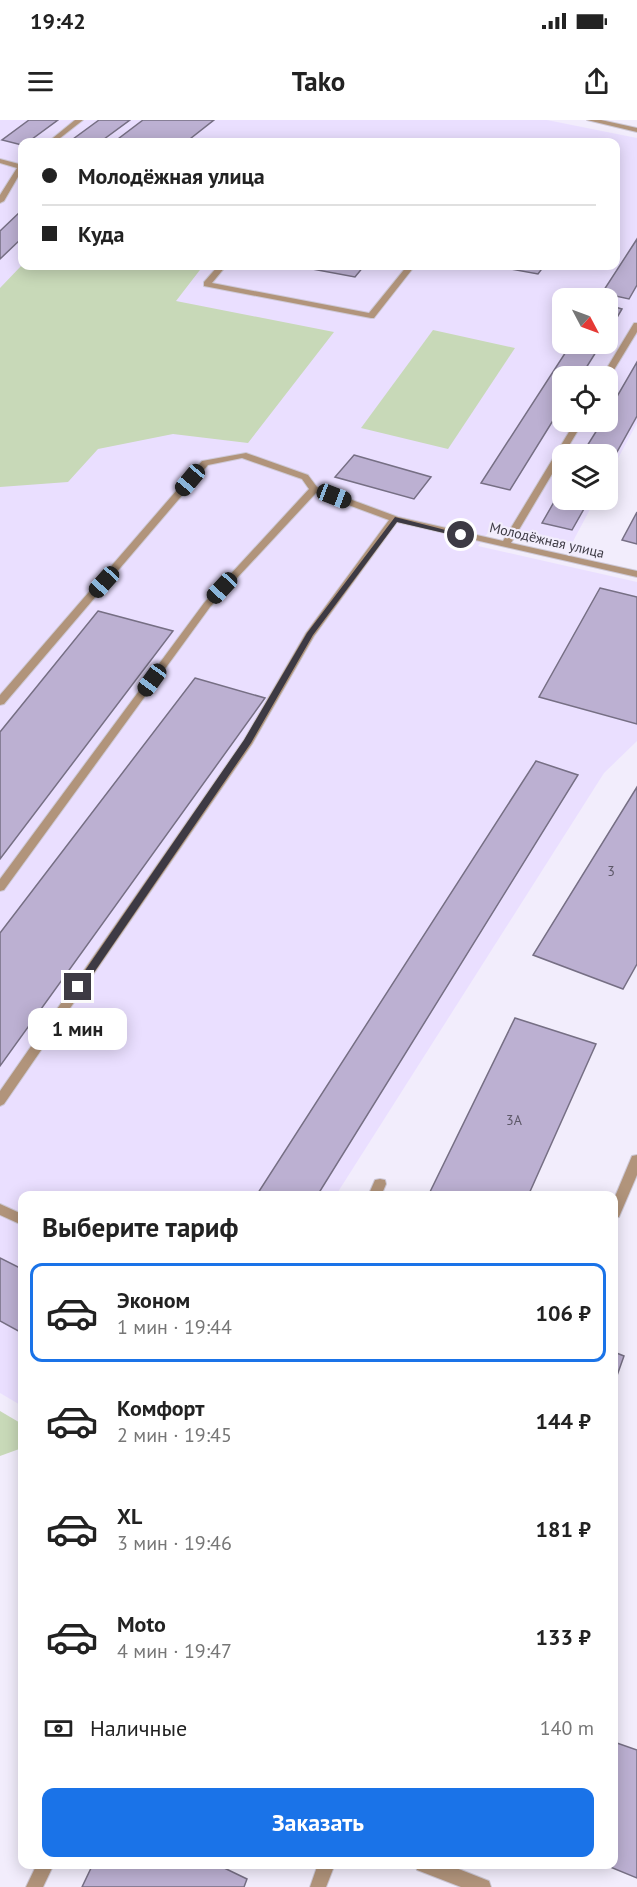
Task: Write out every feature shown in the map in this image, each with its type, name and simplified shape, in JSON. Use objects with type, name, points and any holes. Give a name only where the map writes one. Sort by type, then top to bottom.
[{"type":"street","points":[[56,138],[80,120]]},
{"type":"street","points":[[591,120],[637,130]]},
{"type":"street","points":[[0,161],[18,165]]},
{"type":"street","points":[[0,201],[18,172]]},
{"type":"street","points":[[219,270],[207,284],[371,316],[408,270]]},
{"type":"street","points":[[612,366],[637,325]]},
{"type":"street","points":[[505,545],[573,432]]},
{"type":"street","name":"Молодёжная улица","points":[[0,702],[205,463],[243,455],[305,477],[314,489],[395,519],[637,574]]},
{"type":"street","points":[[0,886],[207,605],[314,489]]},
{"type":"street","points":[[0,1101],[248,741],[310,634],[395,519]]},
{"type":"street","points":[[618,1204],[637,1160]]},
{"type":"street","points":[[0,1209],[18,1218]]},
{"type":"street","points":[[34,1887],[43,1869]]},
{"type":"street","points":[[318,1887],[325,1869]]},
{"type":"street","points":[[436,1869],[483,1887]]},
{"type":"shaded area","points":[[0,120],[547,120],[637,138],[637,423],[618,458],[618,444],[552,444],[552,510],[590,510],[571,545],[493,526],[478,546],[637,582],[637,741],[604,773],[339,1191],[18,1191],[18,1404],[0,1393]]},
{"type":"green space","points":[[18,269],[200,270],[176,301],[334,332],[248,443],[173,434],[98,449],[68,482],[0,487],[0,288]]},
{"type":"green space","points":[[433,330],[515,348],[448,449],[361,428]]},
{"type":"green space","points":[[0,1411],[18,1422],[18,1449],[0,1456]]},
{"type":"building","points":[[29,120],[58,120],[33,138],[18,138],[18,144],[2,140]]},
{"type":"building","points":[[99,120],[130,120],[105,138],[74,138]]},
{"type":"building","points":[[143,120],[214,120],[191,138],[119,138]]},
{"type":"building","points":[[18,214],[18,242],[0,259],[0,231]]},
{"type":"building","points":[[637,239],[637,285],[629,299],[618,297],[618,288],[605,288],[617,270],[620,270],[620,265]]},
{"type":"building","points":[[317,270],[361,270],[355,277]]},
{"type":"building","points":[[516,270],[541,270],[538,274]]},
{"type":"building","points":[[565,354],[595,354],[587,366],[557,366]]},
{"type":"building","points":[[637,362],[637,416],[618,450],[618,444],[588,444],[596,432],[618,432],[618,395]]},
{"type":"building","points":[[552,373],[552,422],[510,490],[481,483]]},
{"type":"building","points":[[354,455],[431,477],[414,499],[335,477]]},
{"type":"building","points":[[552,506],[552,510],[583,510],[572,530],[542,523]]},
{"type":"building","points":[[637,512],[637,544],[622,540]]},
{"type":"building","points":[[600,588],[637,597],[637,724],[539,697]]},
{"type":"building","points":[[98,611],[173,631],[0,859],[0,732]]},
{"type":"building","points":[[195,678],[265,698],[0,1066],[0,933]]},
{"type":"building","points":[[536,761],[578,775],[320,1191],[259,1191]]},
{"type":"building","points":[[637,787],[637,964],[623,989],[533,955]]},
{"type":"building","points":[[515,1018],[596,1044],[530,1191],[430,1191]]},
{"type":"building","points":[[0,1258],[18,1267],[18,1331],[0,1321]]},
{"type":"building","points":[[618,1354],[624,1356],[618,1373]]},
{"type":"building","points":[[618,1743],[637,1750],[637,1878],[615,1869],[618,1869]]},
{"type":"building","points":[[91,1869],[226,1869],[247,1879],[244,1887],[82,1887]]},
{"type":"route","points":[[78,987],[248,741],[310,634],[395,519],[461,535]]}]
